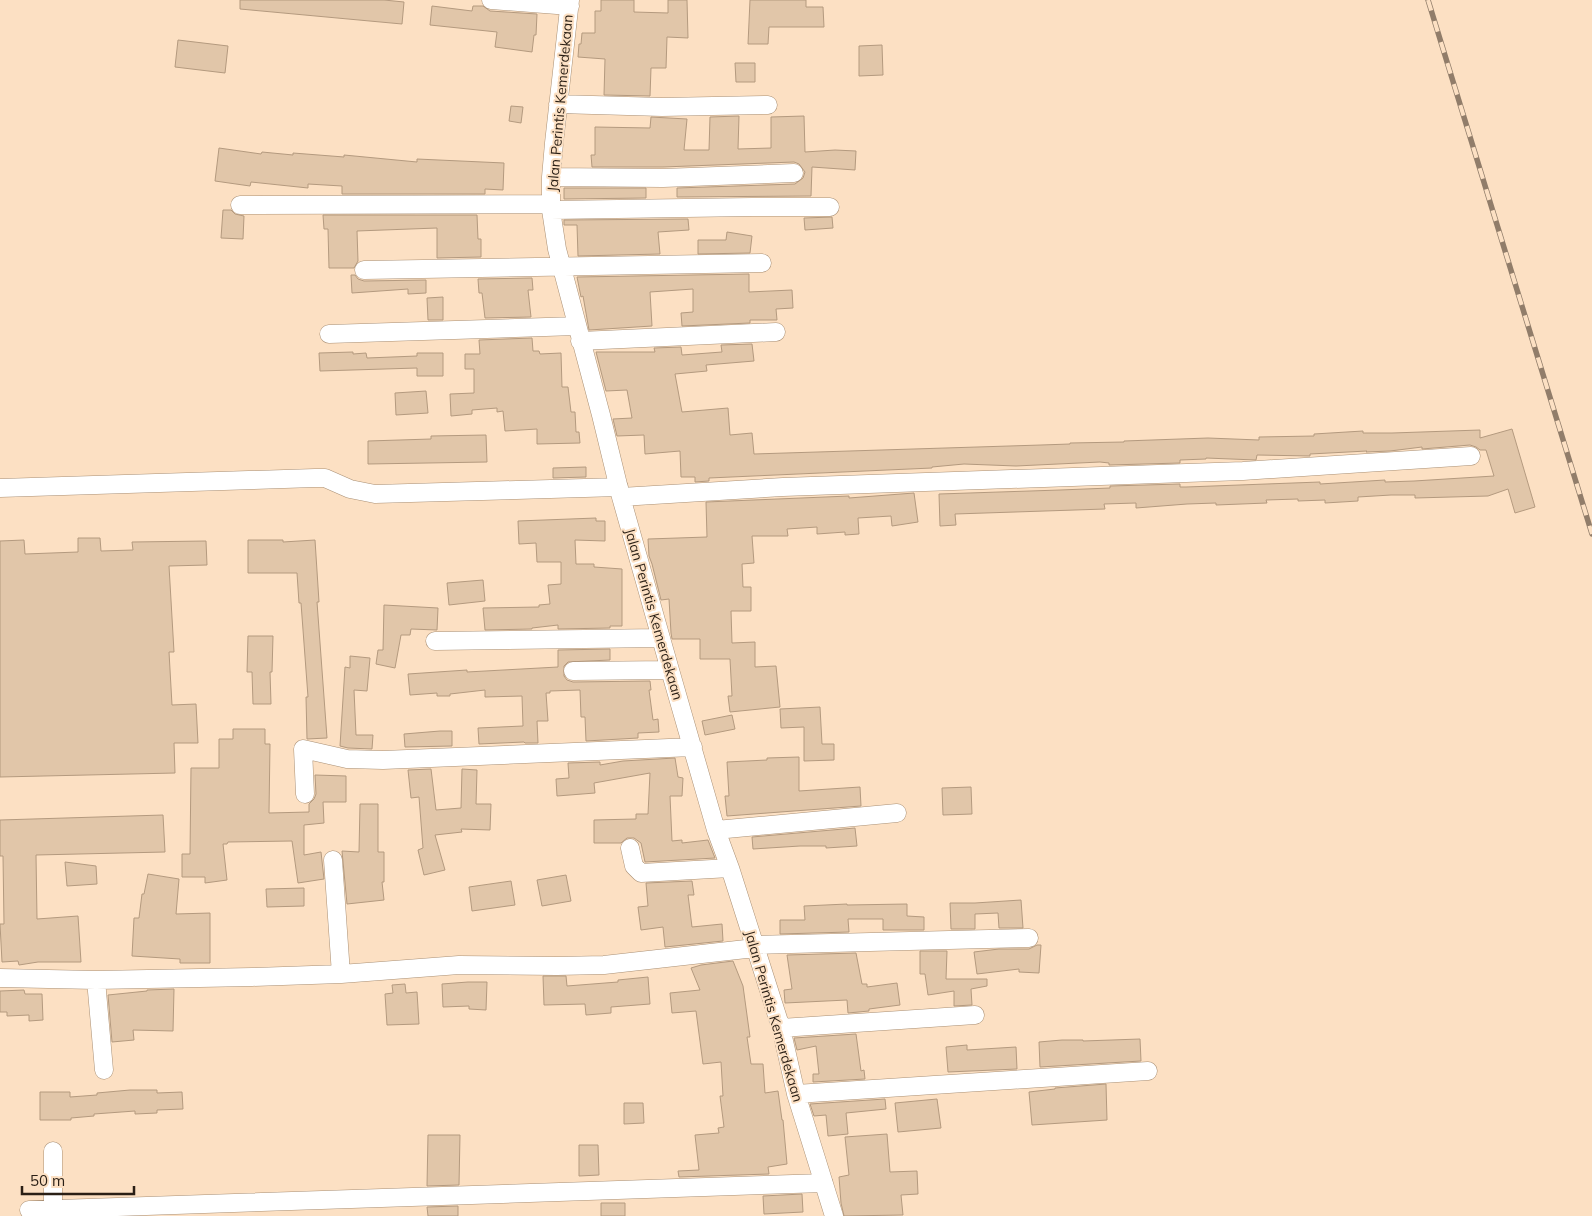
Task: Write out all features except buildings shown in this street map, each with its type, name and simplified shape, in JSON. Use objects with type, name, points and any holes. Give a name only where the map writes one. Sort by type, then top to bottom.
[{"type":"street","points":[[491,0],[570,3]]},
{"type":"street","name":"Jalan Perintis Kemerdekaan","points":[[570,3],[551,177],[551,207],[561,266],[620,492],[670,670],[716,830],[781,1028],[796,1094],[834,1216]]},
{"type":"street","points":[[558,104],[662,107],[768,105]]},
{"type":"street","points":[[551,177],[663,178],[794,173]]},
{"type":"street","points":[[240,205],[830,207]]},
{"type":"street","points":[[364,270],[762,263]]},
{"type":"street","points":[[329,334],[776,332]]},
{"type":"street","points":[[0,488],[325,478],[350,490],[375,494],[620,492],[1242,471],[1471,456]]},
{"type":"street","points":[[436,640],[661,638]]},
{"type":"street","points":[[573,671],[670,670]]},
{"type":"street","points":[[305,794],[304,749],[347,759],[376,760],[693,748]]},
{"type":"street","points":[[716,830],[897,813]]},
{"type":"street","points":[[630,848],[634,866],[641,873],[730,868]]},
{"type":"street","points":[[333,860],[341,974]]},
{"type":"street","points":[[0,978],[96,980],[341,974],[459,965],[604,965],[754,946],[1029,938]]},
{"type":"street","points":[[96,980],[104,1070]]},
{"type":"street","points":[[781,1028],[975,1015]]},
{"type":"street","points":[[796,1094],[1148,1070]]},
{"type":"street","points":[[52,1151],[53,1213]]},
{"type":"street","points":[[29,1210],[53,1213],[824,1183]]},
{"type":"railway","points":[[1428,0],[1592,534]]}]
